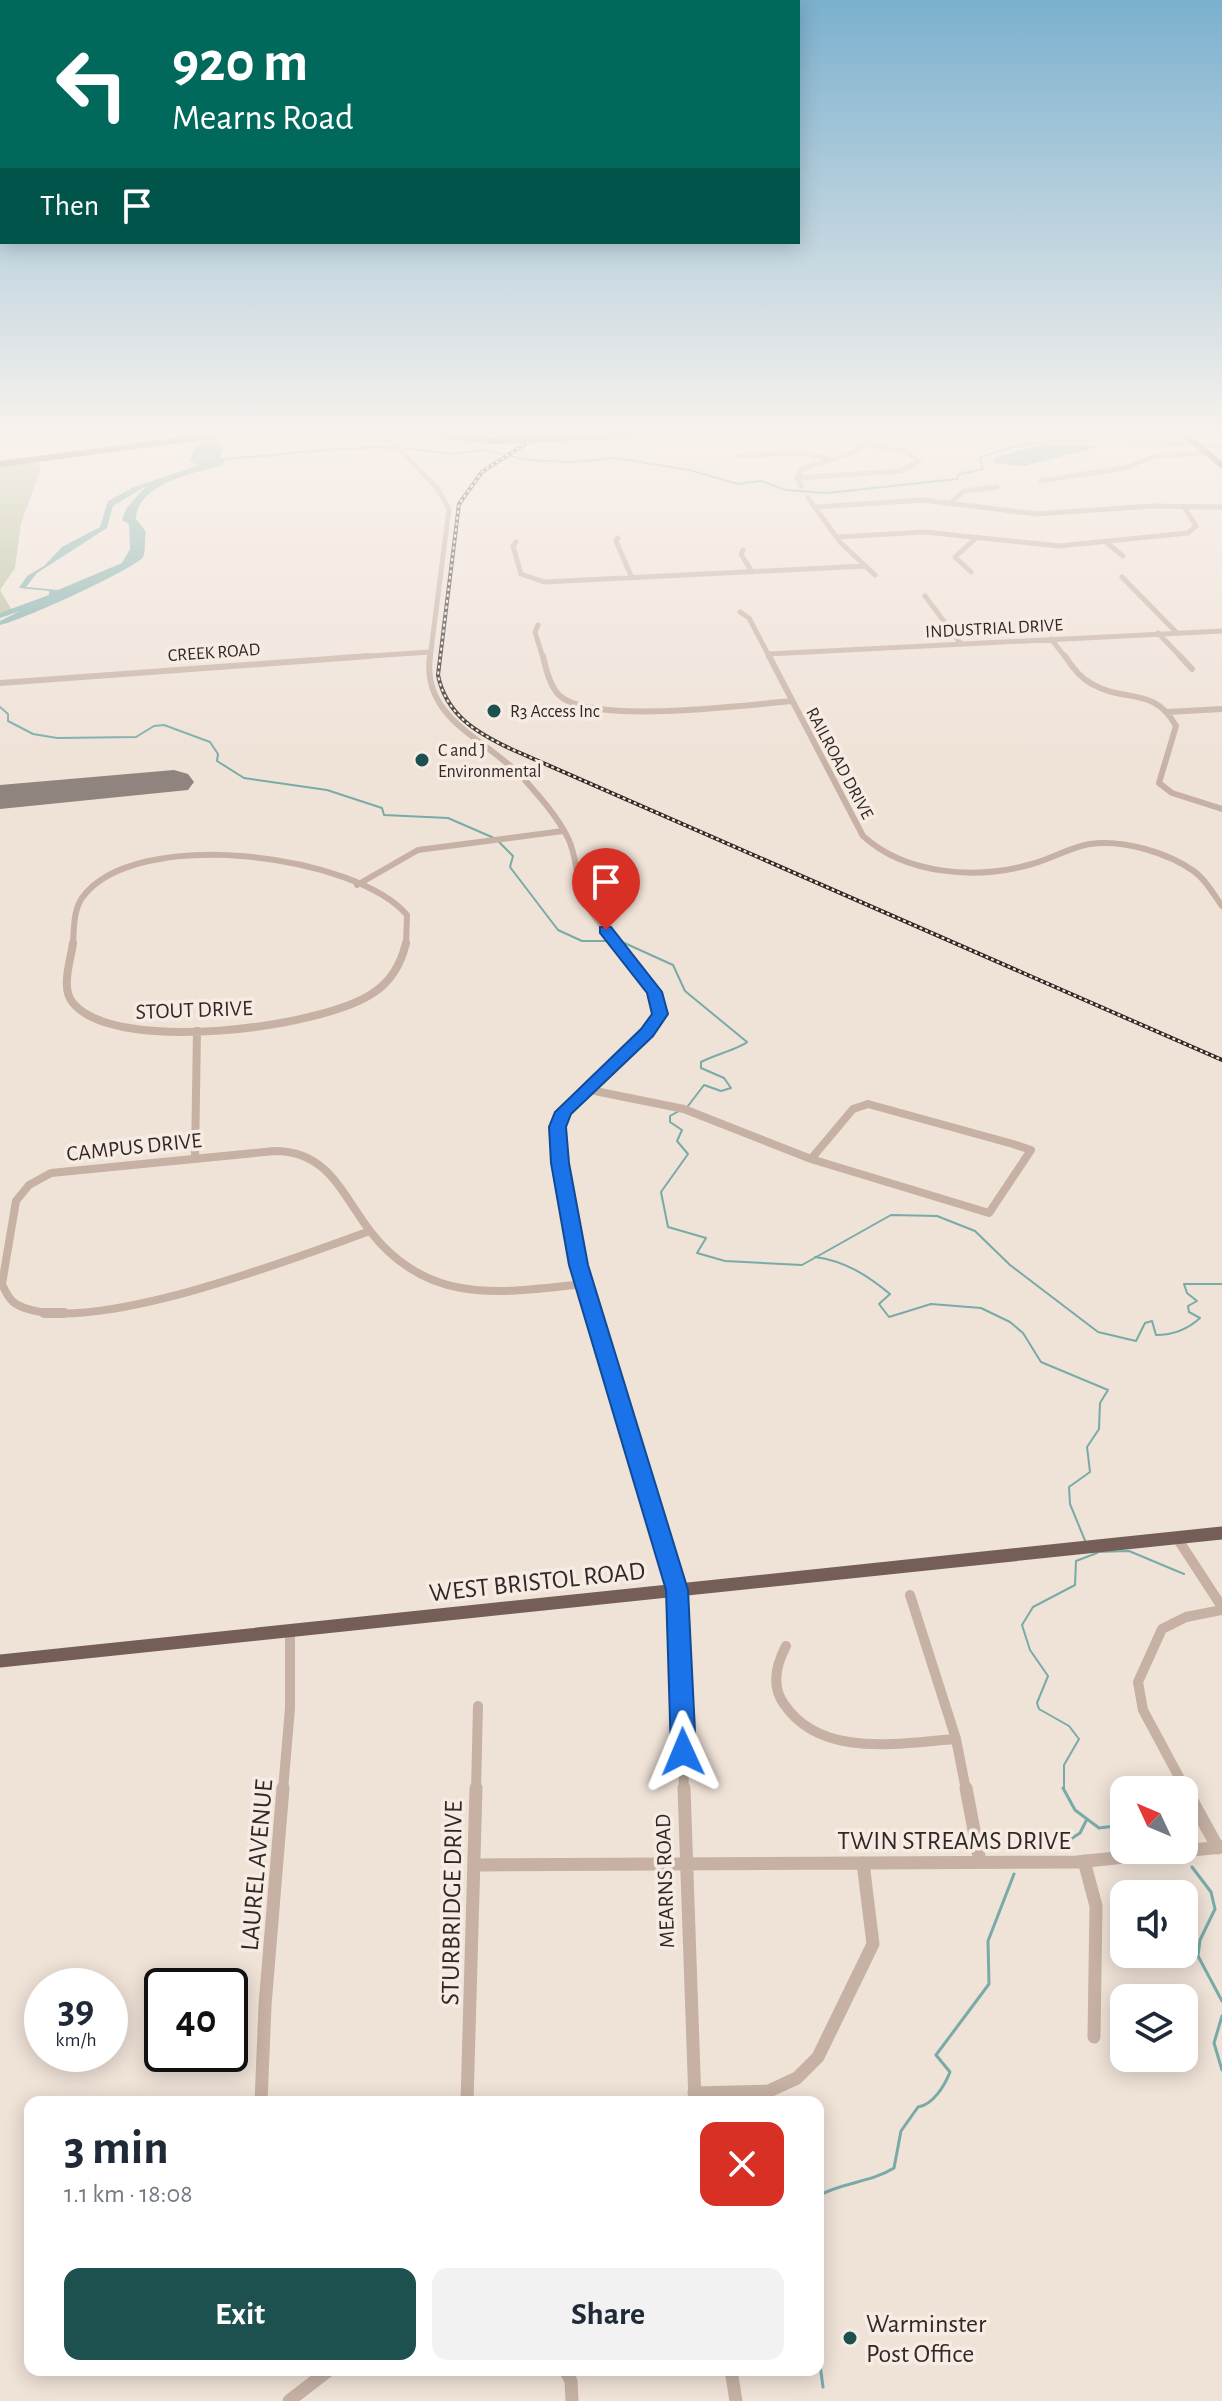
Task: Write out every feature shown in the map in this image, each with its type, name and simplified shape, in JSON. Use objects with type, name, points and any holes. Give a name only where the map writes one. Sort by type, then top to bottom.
[{"type":"main road","name":"WEST BRISTOL ROAD","points":[[0,1661],[1222,1533]]},
{"type":"street","name":"MEARNS ROAD","points":[[444,547],[430,652],[429,685],[438,705],[451,720],[511,765],[562,829],[571,845],[586,903],[655,992],[660,1014],[647,1033],[563,1112],[557,1136],[568,1217],[584,1284],[677,1590],[694,2096]]},
{"type":"street","points":[[513,547],[521,572],[530,579],[554,582],[865,566]]},
{"type":"street","points":[[619,547],[632,578]]},
{"type":"street","points":[[847,547],[875,575]]},
{"type":"street","points":[[966,547],[955,557],[971,572]]},
{"type":"street","points":[[1112,547],[1123,556]]},
{"type":"street","points":[[743,550],[741,554],[752,572]]},
{"type":"street","points":[[1122,577],[1176,632]]},
{"type":"street","points":[[925,596],[961,644]]},
{"type":"street","name":"RAILROAD DRIVE","points":[[740,612],[749,618],[863,836],[887,855],[928,868],[965,871],[1018,867],[1082,846],[1120,844],[1194,871],[1222,906]]},
{"type":"street","points":[[538,625],[535,632],[555,689],[561,697],[579,706],[613,711],[792,701]]},
{"type":"street","name":"INDUSTRIAL DRIVE","points":[[768,654],[1222,631]]},
{"type":"street","points":[[1158,633],[1192,669]]},
{"type":"street","points":[[1051,639],[1090,683],[1145,696],[1167,712],[1176,726],[1159,783],[1172,793],[1222,809]]},
{"type":"street","name":"CREEK ROAD","points":[[0,683],[430,652]]},
{"type":"street","points":[[1167,712],[1222,709]]},
{"type":"street","points":[[357,885],[404,856],[562,829]]},
{"type":"street","name":"STOUT DRIVE","points":[[222,855],[258,858],[357,885],[391,898],[408,917],[402,960],[386,983],[350,1006],[315,1017],[154,1033],[116,1028],[87,1017],[73,1004],[67,988],[78,907],[89,890],[113,874],[149,862],[222,855]]},
{"type":"street","points":[[195,1158],[197,1031]]},
{"type":"street","points":[[585,1089],[666,1103],[811,1159],[989,1213],[1031,1150],[868,1104],[853,1109],[811,1159]]},
{"type":"street","name":"CAMPUS DRIVE","points":[[371,1231],[171,1298],[53,1313],[24,1308],[8,1296],[2,1284],[16,1201],[29,1185],[51,1173],[275,1151],[305,1154],[316,1160],[404,1268],[452,1287],[484,1291],[584,1284]]},
{"type":"street","points":[[555,1287],[589,1298]]},
{"type":"street","points":[[1177,1538],[1222,1608],[1186,1617],[1162,1629],[1137,1691],[1143,1710],[1220,1848]]},
{"type":"street","points":[[910,1595],[956,1739],[980,1862]]},
{"type":"street","name":"LAUREL AVENUE","points":[[261,2096],[265,2005],[290,1708],[290,1631]]},
{"type":"street","points":[[786,1646],[775,1676],[779,1696],[793,1718],[815,1733],[850,1742],[956,1739]]},
{"type":"street","name":"STURBRIDGE DRIVE","points":[[467,2096],[478,1706]]},
{"type":"street","name":"TWIN STREAMS DRIVE","points":[[474,1865],[1084,1861],[1220,1848]]},
{"type":"street","points":[[1084,1861],[1096,1906],[1094,2037]]},
{"type":"street","points":[[706,2096],[769,2091],[797,2078],[818,2057],[873,1944],[863,1863]]},
{"type":"street","points":[[289,2401],[321,2376]]},
{"type":"street","points":[[568,2376],[572,2401]]},
{"type":"street","points":[[732,2376],[736,2401]]},
{"type":"green space","points":[[0,547],[18,547],[15,568],[0,590]]},
{"type":"green space","points":[[0,590],[13,612],[0,615]]},
{"type":"water","points":[[62,547],[77,547],[37,573],[26,587],[58,590],[122,563],[130,547],[144,547],[143,557],[120,572],[29,615],[0,625],[0,621],[20,611],[0,618],[0,613],[49,595],[49,591],[19,588],[27,576],[44,566]]},
{"type":"waterway","points":[[0,707],[8,714],[8,721],[33,734],[57,738],[136,737],[154,726],[164,725],[210,742],[218,754],[217,761],[244,778],[327,790],[382,808],[384,815],[448,818],[494,838]]},
{"type":"waterway","points":[[499,842],[513,856],[510,867],[558,930],[582,941],[614,941]]},
{"type":"waterway","points":[[620,941],[673,965],[685,991],[747,1042],[701,1062],[701,1068],[724,1078],[731,1088],[721,1091],[704,1085],[688,1106]]},
{"type":"waterway","points":[[679,1111],[670,1116],[670,1122],[682,1130],[677,1141],[688,1154],[661,1192],[668,1227],[706,1238],[697,1253],[725,1261],[802,1265],[816,1257]]},
{"type":"waterway","points":[[816,1257],[891,1215],[937,1216],[975,1231],[1010,1265],[1098,1332],[1136,1341],[1145,1323],[1152,1321],[1156,1335],[1162,1335],[1174,1333],[1200,1318],[1189,1312],[1188,1306],[1197,1301],[1187,1293],[1184,1284],[1222,1284]]},
{"type":"waterway","points":[[816,1257],[855,1270],[890,1294],[879,1304],[889,1317],[931,1304],[981,1308],[1010,1322],[1023,1333],[1041,1362],[1108,1390],[1100,1403],[1099,1429],[1087,1447],[1090,1472],[1069,1487],[1070,1504],[1086,1543]]},
{"type":"waterway","points":[[1097,1552],[1129,1551],[1184,1574]]},
{"type":"waterway","points":[[1064,1790],[1064,1765],[1079,1739],[1069,1726],[1039,1709],[1037,1703],[1048,1676],[1030,1650],[1022,1625],[1033,1607],[1075,1585],[1076,1561],[1097,1553]]},
{"type":"waterway","points":[[1064,1790],[1075,1810],[1099,1828],[1110,1827]]},
{"type":"waterway","points":[[1060,1846],[1080,1833],[1086,1821]]},
{"type":"waterway","points":[[1192,1867],[1211,1892],[1215,1909],[1200,1940],[1198,1956],[1222,2001]]},
{"type":"waterway","points":[[824,2193],[894,2168],[901,2131],[918,2107],[929,2103],[945,2083],[950,2072],[936,2055],[989,1984],[988,1941],[1014,1874]]},
{"type":"waterway","points":[[1222,2016],[1214,2043],[1222,2070]]},
{"type":"waterway","points":[[822,2376],[823,2387]]},
{"type":"runway","points":[[0,797],[174,782]]},
{"type":"railway","points":[[454,547],[438,675],[448,701],[475,729],[511,749],[1222,1060]]},
{"type":"place","name":"R3 Access Inc","points":[[494,711]]},
{"type":"place","name":"C and J Environmental","points":[[422,760]]},
{"type":"place","name":"Warminster Post Office","points":[[850,2338]]},
{"type":"route","points":[[606,930],[655,992],[660,1014],[647,1033],[563,1112],[557,1136],[566,1206],[579,1265],[677,1590],[683,1752]]}]
